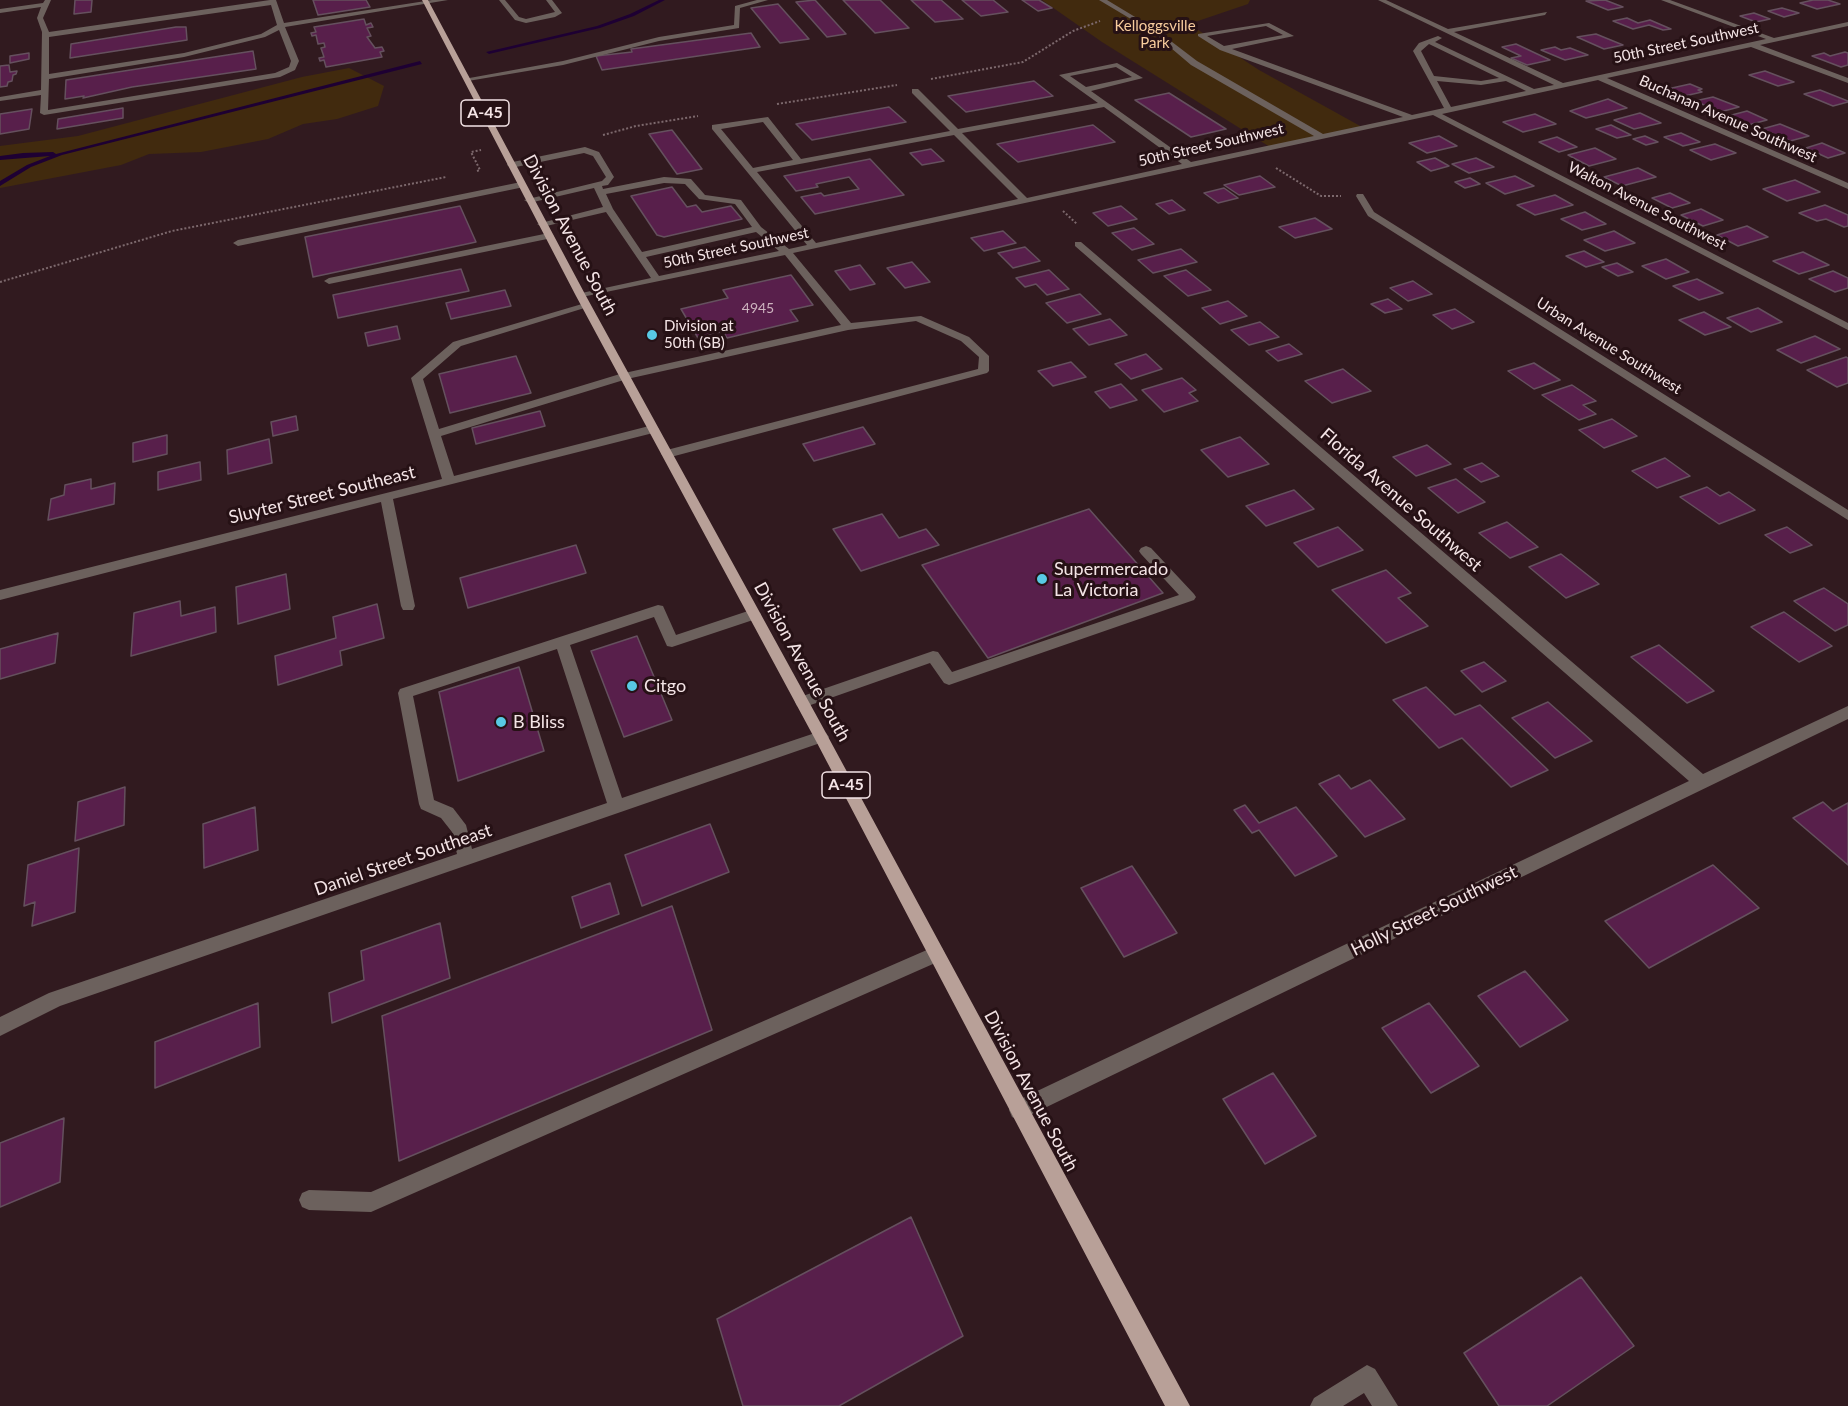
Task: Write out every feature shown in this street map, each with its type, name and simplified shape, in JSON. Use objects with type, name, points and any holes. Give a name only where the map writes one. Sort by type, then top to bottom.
[{"type":"main road","name":"Division Avenue South","points":[[426,1],[521,185],[821,737],[1178,1406]]},
{"type":"street","points":[[45,73],[184,55],[262,36],[281,26],[426,1],[445,0]]},
{"type":"street","points":[[502,0],[517,19],[526,21],[559,13],[549,0]]},
{"type":"street","points":[[468,79],[563,63],[659,39],[737,27],[737,7],[765,0]]},
{"type":"street","points":[[1102,0],[1153,30],[1194,63],[1320,136]]},
{"type":"street","points":[[1381,0],[1561,85]]},
{"type":"street","points":[[1664,0],[1774,40]]},
{"type":"street","points":[[46,3],[40,18],[46,35],[44,113],[277,75],[292,68],[295,61],[273,2],[46,35]]},
{"type":"street","points":[[0,11],[46,3]]},
{"type":"street","points":[[1448,109],[1417,51],[1450,33],[1545,13]]},
{"type":"street","points":[[1223,48],[1290,36],[1267,24],[1200,35],[1223,48],[1410,117]]},
{"type":"street","name":"50th Street Southwest","points":[[434,434],[417,378],[457,344],[584,301],[657,280],[1848,24]]},
{"type":"street","points":[[1430,42],[1532,91]]},
{"type":"street","points":[[1752,44],[1848,81]]},
{"type":"street","points":[[1084,90],[1138,78],[1117,65],[1063,75],[1084,90],[1105,104],[1189,165]]},
{"type":"street","name":"Buchanan Avenue Southwest","points":[[1598,77],[1848,186]]},
{"type":"street","points":[[1431,78],[1481,83],[1506,79]]},
{"type":"street","points":[[0,99],[45,92]]},
{"type":"street","points":[[915,92],[1026,202]]},
{"type":"street","points":[[751,171],[1105,104]]},
{"type":"street","name":"Walton Avenue Southwest","points":[[1433,112],[1848,327]]},
{"type":"street","points":[[799,162],[765,119],[715,127],[814,247]]},
{"type":"street","points":[[511,165],[585,150],[596,154],[610,177],[598,189]]},
{"type":"street","points":[[530,200],[664,180],[688,182],[702,197],[738,202],[758,229],[787,252],[848,327]]},
{"type":"street","points":[[238,243],[521,185]]},
{"type":"street","points":[[598,189],[630,244],[642,255],[657,280]]},
{"type":"street","name":"Urban Avenue Southwest","points":[[1360,196],[1371,214],[1848,516]]},
{"type":"street","points":[[329,281],[546,230],[608,209]]},
{"type":"street","points":[[642,255],[758,229]]},
{"type":"street","name":"Florida Avenue Southwest","points":[[1078,244],[1701,783]]},
{"type":"street","points":[[449,481],[434,434],[624,376],[848,327],[917,318],[965,339],[984,356],[983,371],[666,454]]},
{"type":"street","name":"Sluyter Street Southeast","points":[[0,595],[653,429]]},
{"type":"street","points":[[386,497],[408,606]]},
{"type":"street","points":[[802,702],[933,656],[949,679],[1189,597],[1146,550]]},
{"type":"street","points":[[466,860],[460,830],[447,813],[427,804],[405,693],[658,610],[672,642],[754,614]]},
{"type":"street","points":[[562,642],[617,808]]},
{"type":"street","name":"Holly Street Southwest","points":[[1019,1110],[1848,712]]},
{"type":"street","name":"Daniel Street Southeast","points":[[0,1027],[56,999],[821,737]]},
{"type":"street","points":[[309,1200],[371,1202],[936,954]]},
{"type":"street","points":[[1322,1406],[1368,1377],[1386,1406]]},
{"type":"path","points":[[1250,151],[1320,196],[1360,196]]},
{"type":"path","points":[[1047,197],[1085,231],[1078,244]]},
{"type":"green space","name":"Kelloggsville Park","points":[[1042,0],[1250,0],[1248,4],[1189,24],[1259,70],[1362,127],[1270,147],[1102,42]]},
{"type":"green space","points":[[349,68],[384,86],[378,106],[337,119],[303,124],[268,139],[201,152],[149,154],[121,165],[0,188],[0,146],[78,136],[302,77]]},
{"type":"building","points":[[75,0],[92,0],[91,12],[74,14]]},
{"type":"building","points":[[313,0],[366,0],[370,7],[318,15]]},
{"type":"building","points":[[815,0],[846,34],[827,37],[796,2]]},
{"type":"building","points":[[843,0],[880,0],[909,28],[875,33]]},
{"type":"building","points":[[911,0],[941,0],[963,19],[935,22]]},
{"type":"building","points":[[962,0],[993,0],[1008,12],[981,16]]},
{"type":"building","points":[[1022,0],[1039,0],[1052,8],[1038,11]]},
{"type":"building","points":[[1605,0],[1623,7],[1608,10],[1586,1]]},
{"type":"building","points":[[1828,0],[1840,4],[1817,9],[1800,3]]},
{"type":"building","points":[[778,4],[809,39],[780,43],[751,8]]},
{"type":"building","points":[[1782,8],[1799,13],[1784,17],[1768,11]]},
{"type":"building","points":[[1754,13],[1770,19],[1756,22],[1740,16]]},
{"type":"building","points":[[1627,18],[1638,23],[1650,20],[1671,29],[1663,30],[1649,25],[1633,29],[1613,21]]},
{"type":"building","points":[[364,19],[366,25],[371,23],[373,27],[367,28],[371,36],[367,37],[375,48],[382,47],[384,51],[380,52],[382,57],[326,67],[324,60],[320,61],[319,58],[324,57],[321,48],[325,47],[324,43],[318,44],[316,35],[312,36],[311,33],[316,32],[314,27]]},
{"type":"building","points":[[186,27],[187,40],[70,58],[71,44]]},
{"type":"building","points":[[751,33],[760,47],[602,70],[596,56],[632,52],[631,49]]},
{"type":"building","points":[[1596,34],[1623,45],[1604,49],[1577,37]]},
{"type":"building","points":[[1516,44],[1550,60],[1527,65],[1511,58],[1521,56],[1502,47]]},
{"type":"building","points":[[1555,47],[1561,50],[1570,48],[1588,55],[1565,60],[1541,50]]},
{"type":"building","points":[[253,51],[256,69],[132,87],[83,98],[84,96],[65,99],[66,80]]},
{"type":"building","points":[[29,53],[29,59],[10,63],[10,56]]},
{"type":"building","points":[[1824,53],[1830,56],[1848,53],[1848,65],[1841,67],[1812,56]]},
{"type":"building","points":[[9,65],[10,72],[17,71],[16,74],[7,86],[0,87],[0,66]]},
{"type":"building","points":[[1765,71],[1794,82],[1778,86],[1749,75]]},
{"type":"building","points":[[1034,81],[1053,96],[966,112],[948,96]]},
{"type":"building","points":[[1690,84],[1702,89],[1698,90],[1702,92],[1680,97],[1663,90]]},
{"type":"building","points":[[1820,90],[1848,102],[1833,106],[1804,94]]},
{"type":"building","points":[[1169,93],[1226,129],[1191,137],[1135,100]]},
{"type":"building","points":[[1713,97],[1739,107],[1720,112],[1695,101]]},
{"type":"building","points":[[1608,99],[1627,108],[1586,118],[1570,111]]},
{"type":"building","points":[[889,107],[906,122],[812,140],[796,124]]},
{"type":"building","points":[[123,108],[123,118],[57,129],[58,119]]},
{"type":"building","points":[[32,109],[29,129],[0,134],[0,114]]},
{"type":"building","points":[[1747,111],[1767,120],[1748,125],[1728,116]]},
{"type":"building","points":[[1640,113],[1661,123],[1634,129],[1614,120]]},
{"type":"building","points":[[1535,114],[1556,124],[1523,132],[1503,122]]},
{"type":"building","points":[[1780,124],[1809,136],[1790,141],[1762,129]]},
{"type":"building","points":[[1093,125],[1115,142],[1018,162],[997,144]]},
{"type":"building","points":[[1611,125],[1631,135],[1617,138],[1596,129]]},
{"type":"building","points":[[672,130],[702,169],[677,174],[649,134]]},
{"type":"building","points":[[1681,133],[1700,142],[1683,146],[1664,137]]},
{"type":"building","points":[[1439,136],[1457,146],[1427,153],[1409,143]]},
{"type":"building","points":[[1645,136],[1658,142],[1646,145],[1633,139]]},
{"type":"building","points":[[1557,137],[1577,147],[1559,152],[1539,142]]},
{"type":"building","points":[[1822,143],[1845,153],[1828,158],[1806,148]]},
{"type":"building","points":[[1715,144],[1736,153],[1711,160],[1690,150]]},
{"type":"building","points":[[1595,148],[1616,159],[1589,166],[1568,155]]},
{"type":"building","points":[[931,149],[944,161],[922,165],[910,153]]},
{"type":"building","points":[[1435,158],[1449,166],[1431,171],[1417,162]]},
{"type":"building","points":[[1476,158],[1494,167],[1469,173],[1452,164]]},
{"type":"building","points":[[870,159],[904,195],[815,214],[801,197],[821,193],[824,196],[859,189],[849,177],[796,191],[784,176]]},
{"type":"building","points":[[1638,168],[1656,177],[1622,186],[1604,177]]},
{"type":"building","points":[[1260,176],[1275,187],[1239,195],[1224,185]]},
{"type":"building","points":[[1515,176],[1534,186],[1505,194],[1486,183]]},
{"type":"building","points":[[1470,178],[1480,184],[1465,188],[1455,182]]},
{"type":"building","points":[[1795,180],[1820,192],[1787,201],[1763,189]]},
{"type":"building","points":[[672,187],[687,207],[696,205],[702,212],[731,206],[742,219],[664,237],[657,235],[631,196]]},
{"type":"building","points":[[1224,188],[1238,198],[1218,203],[1204,193]]},
{"type":"building","points":[[1670,193],[1690,203],[1672,208],[1652,198]]},
{"type":"building","points":[[1555,195],[1573,205],[1535,215],[1517,205]]},
{"type":"building","points":[[1172,200],[1185,210],[1169,214],[1156,204]]},
{"type":"building","points":[[1825,205],[1848,215],[1848,226],[1844,227],[1826,219],[1817,221],[1799,213]]},
{"type":"building","points":[[460,206],[476,242],[313,277],[305,237]]},
{"type":"building","points":[[1121,206],[1137,219],[1108,226],[1093,213]]},
{"type":"building","points":[[1701,209],[1723,220],[1703,226],[1681,215]]},
{"type":"building","points":[[1585,212],[1606,224],[1582,230],[1561,219]]},
{"type":"building","points":[[1315,218],[1332,229],[1295,238],[1279,227]]},
{"type":"building","points":[[1747,226],[1768,237],[1738,246],[1717,235]]},
{"type":"building","points":[[1134,228],[1154,244],[1132,250],[1112,233]]},
{"type":"building","points":[[1003,231],[1016,243],[984,251],[971,238]]},
{"type":"building","points":[[1614,231],[1635,243],[1605,251],[1584,240]]},
{"type":"building","points":[[1025,247],[1040,261],[1013,268],[998,253]]},
{"type":"building","points":[[1181,249],[1197,262],[1153,273],[1138,260]]},
{"type":"building","points":[[1584,251],[1604,262],[1586,267],[1566,256]]},
{"type":"building","points":[[1803,252],[1829,265],[1799,274],[1773,261]]},
{"type":"building","points":[[1666,259],[1689,272],[1666,279],[1642,266]]},
{"type":"building","points":[[912,262],[930,282],[905,288],[887,268]]},
{"type":"building","points":[[1617,263],[1633,272],[1618,276],[1602,267]]},
{"type":"building","points":[[860,265],[875,284],[850,290],[835,271]]},
{"type":"building","points":[[461,269],[469,291],[338,318],[333,295]]},
{"type":"building","points":[[1049,270],[1069,289],[1047,295],[1036,284],[1025,287],[1016,278]]},
{"type":"building","points":[[1186,270],[1211,290],[1188,296],[1164,276]]},
{"type":"building","points":[[1833,271],[1848,278],[1848,288],[1835,292],[1809,279]]},
{"type":"building","points":[[791,275],[813,305],[790,310],[798,321],[727,338],[723,331],[698,338],[681,309],[728,298],[723,290]]},
{"type":"building","points":[[1697,279],[1723,293],[1699,300],[1673,286]]},
{"type":"building","points":[[1413,281],[1432,294],[1408,301],[1390,288]]},
{"type":"building","points":[[505,290],[511,306],[451,319],[446,303]]},
{"type":"building","points":[[1080,294],[1101,314],[1067,323],[1046,303]]},
{"type":"building","points":[[1388,299],[1402,309],[1385,313],[1371,304]]},
{"type":"building","points":[[1228,301],[1247,316],[1220,324],[1202,308]]},
{"type":"building","points":[[1758,308],[1782,322],[1751,332],[1727,318]]},
{"type":"building","points":[[1455,309],[1474,322],[1452,329],[1433,315]]},
{"type":"building","points":[[1704,312],[1731,327],[1705,335],[1679,320]]},
{"type":"building","points":[[1110,319],[1127,335],[1089,345],[1073,329]]},
{"type":"building","points":[[1260,322],[1279,337],[1249,345],[1231,330]]},
{"type":"building","points":[[397,326],[400,339],[368,346],[365,333]]},
{"type":"building","points":[[1815,336],[1840,349],[1801,363],[1777,350]]},
{"type":"building","points":[[1289,344],[1302,354],[1278,361],[1266,351]]},
{"type":"building","points":[[1146,354],[1162,369],[1131,379],[1115,364]]},
{"type":"building","points":[[516,356],[531,393],[450,413],[439,374]]},
{"type":"building","points":[[1848,358],[1848,383],[1837,387],[1807,370]]},
{"type":"building","points":[[1071,362],[1086,377],[1053,386],[1038,371]]},
{"type":"building","points":[[1534,363],[1560,380],[1534,389],[1508,371]]},
{"type":"building","points":[[1343,369],[1371,391],[1332,403],[1305,381]]},
{"type":"building","points":[[1182,378],[1196,390],[1189,393],[1198,401],[1164,412],[1142,390]]},
{"type":"building","points":[[1121,384],[1137,400],[1110,408],[1095,392]]},
{"type":"building","points":[[1572,385],[1596,401],[1583,405],[1596,414],[1579,420],[1542,395]]},
{"type":"building","points":[[540,411],[545,426],[476,444],[472,428]]},
{"type":"building","points":[[296,416],[298,430],[273,436],[271,422]]},
{"type":"building","points":[[1612,419],[1637,436],[1604,448],[1579,430]]},
{"type":"building","points":[[863,427],[875,444],[814,461],[803,444]]},
{"type":"building","points":[[167,435],[167,454],[133,462],[133,443]]},
{"type":"building","points":[[1240,437],[1269,464],[1228,477],[1201,450]]},
{"type":"building","points":[[269,439],[272,463],[228,474],[227,450]]},
{"type":"building","points":[[1427,445],[1451,464],[1416,476],[1393,457]]},
{"type":"building","points":[[1665,458],[1690,476],[1657,488],[1632,471]]},
{"type":"building","points":[[200,462],[201,480],[158,490],[158,472]]},
{"type":"building","points":[[1482,463],[1499,476],[1481,482],[1464,469]]},
{"type":"building","points":[[91,479],[91,489],[115,483],[114,504],[48,520],[51,499],[64,495],[65,485]]},
{"type":"building","points":[[1456,479],[1485,502],[1458,513],[1428,488]]},
{"type":"building","points":[[1707,487],[1720,496],[1729,492],[1755,510],[1719,524],[1680,497]]},
{"type":"building","points":[[1294,490],[1314,509],[1266,526],[1246,506]]},
{"type":"building","name":"Supermercado La Victoria","points":[[1089,509],[1163,593],[988,658],[922,565]]},
{"type":"building","points":[[882,514],[899,538],[926,529],[939,545],[861,571],[833,529]]},
{"type":"building","points":[[1507,522],[1538,547],[1510,558],[1479,533]]},
{"type":"building","points":[[1338,527],[1363,550],[1318,567],[1294,543]]},
{"type":"building","points":[[1787,527],[1812,545],[1790,553],[1765,535]]},
{"type":"building","points":[[576,545],[586,573],[468,608],[460,578]]},
{"type":"building","points":[[1561,554],[1599,584],[1566,598],[1529,567]]},
{"type":"building","points":[[1386,570],[1411,593],[1398,598],[1428,626],[1386,643],[1332,590]]},
{"type":"building","points":[[286,574],[290,609],[238,624],[236,587]]},
{"type":"building","points":[[1824,588],[1848,604],[1848,625],[1835,631],[1794,601]]},
{"type":"building","points":[[180,601],[181,616],[215,607],[216,632],[131,656],[134,613]]},
{"type":"building","points":[[377,604],[384,638],[340,651],[342,665],[278,685],[275,656],[336,638],[333,617]]},
{"type":"building","points":[[1784,612],[1832,646],[1799,662],[1751,627]]},
{"type":"building","points":[[58,633],[55,663],[0,679],[0,649]]},
{"type":"building","points":[[637,636],[672,720],[624,737],[591,651]]},
{"type":"building","points":[[1659,645],[1714,691],[1687,703],[1631,657]]},
{"type":"building","points":[[1484,662],[1506,681],[1482,692],[1461,671]]},
{"type":"building","points":[[519,667],[544,751],[458,781],[439,692]]},
{"type":"building","points":[[1426,687],[1455,715],[1480,705],[1548,770],[1511,787],[1462,738],[1439,748],[1393,700]]},
{"type":"building","points":[[1548,702],[1592,741],[1555,758],[1512,718]]},
{"type":"building","points":[[1339,775],[1351,789],[1370,780],[1405,819],[1365,837],[1319,784]]},
{"type":"building","points":[[125,787],[124,825],[75,841],[78,802]]},
{"type":"building","points":[[1823,802],[1833,811],[1848,803],[1848,865],[1793,818]]},
{"type":"building","points":[[1245,805],[1259,823],[1296,807],[1337,856],[1295,876],[1259,830],[1252,833],[1234,810]]},
{"type":"building","points":[[255,807],[258,850],[204,868],[203,824]]},
{"type":"building","points":[[710,824],[729,872],[642,906],[625,855]]},
{"type":"building","points":[[79,848],[75,912],[32,926],[35,902],[24,906],[28,865]]},
{"type":"building","points":[[1713,865],[1759,908],[1649,968],[1605,921]]},
{"type":"building","points":[[1132,866],[1177,933],[1124,957],[1081,888]]},
{"type":"building","points":[[610,883],[619,914],[581,928],[572,897]]},
{"type":"building","points":[[672,906],[712,1030],[399,1161],[382,1016]]},
{"type":"building","points":[[440,923],[450,978],[332,1023],[329,993],[364,980],[361,951]]},
{"type":"building","points":[[1525,971],[1568,1020],[1520,1047],[1478,996]]},
{"type":"building","points":[[258,1003],[260,1047],[155,1088],[155,1042]]},
{"type":"building","points":[[1429,1003],[1479,1066],[1431,1093],[1382,1028]]},
{"type":"building","points":[[1273,1073],[1316,1136],[1265,1164],[1223,1099]]},
{"type":"building","points":[[64,1118],[60,1182],[0,1207],[0,1143]]},
{"type":"building","points":[[911,1217],[963,1336],[839,1406],[743,1406],[717,1319]]},
{"type":"building","points":[[1581,1277],[1634,1346],[1547,1406],[1499,1406],[1464,1353]]},
{"type":"waterway","points":[[489,52],[598,27],[632,15],[663,0]]},
{"type":"waterway","points":[[0,184],[29,166],[60,154],[420,63]]},
{"type":"waterway","points":[[0,158],[53,154]]},
{"type":"place","name":"Division at 50th (SB)","points":[[652,335]]},
{"type":"place","name":"Supermercado La Victoria","points":[[1042,579]]},
{"type":"place","name":"Citgo","points":[[632,686]]},
{"type":"place","name":"B Bliss","points":[[501,722]]}]
